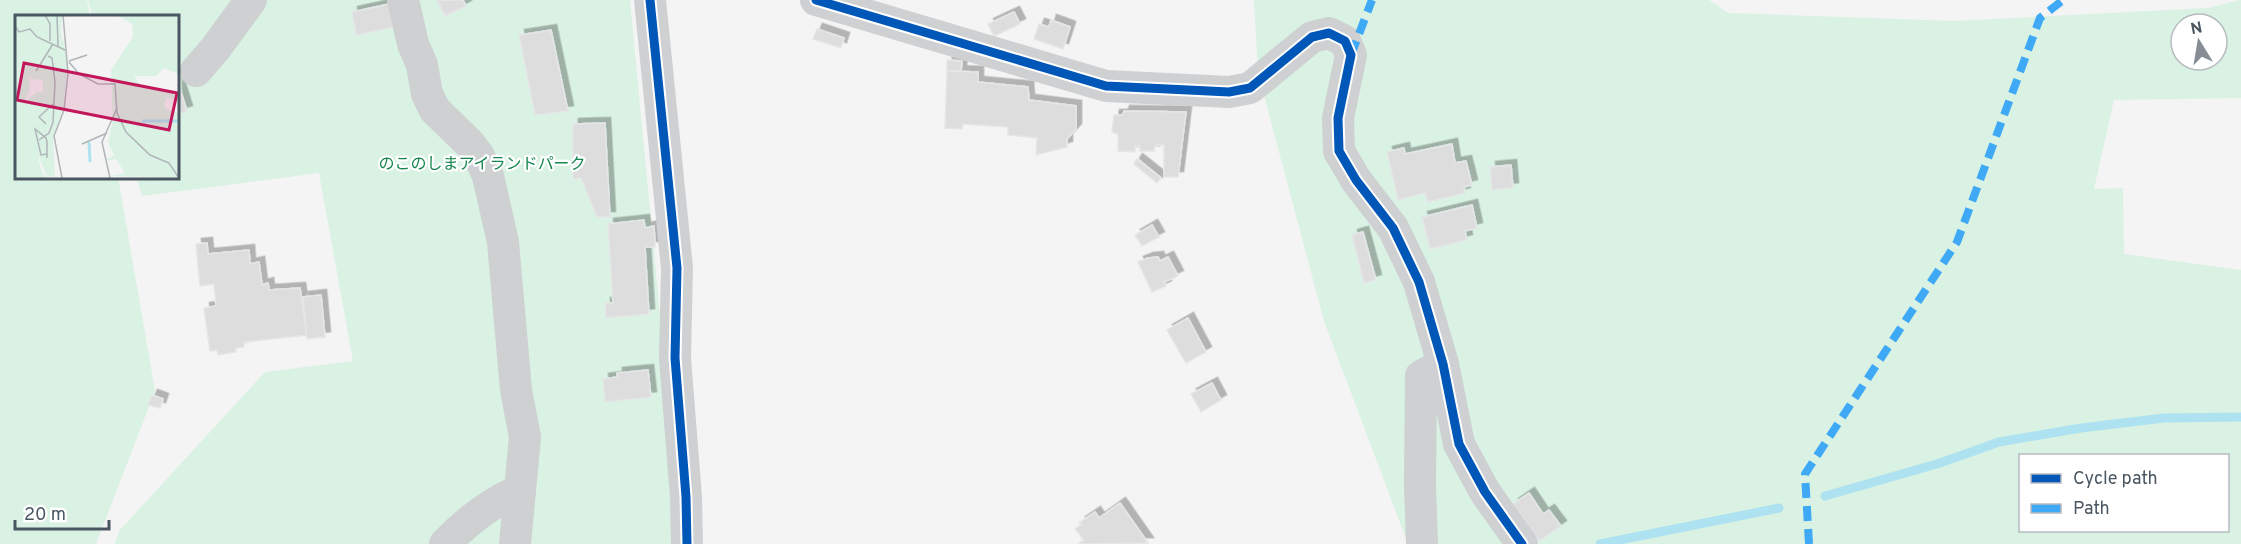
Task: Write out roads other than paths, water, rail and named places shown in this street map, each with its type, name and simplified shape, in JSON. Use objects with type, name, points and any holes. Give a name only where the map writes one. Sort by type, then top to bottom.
[{"type":"street","points":[[196,71],[251,0]]},
{"type":"street","points":[[403,0],[413,45],[422,65],[428,94],[435,111],[469,143],[479,156],[488,176],[503,242],[516,390],[525,437],[515,544]]},
{"type":"street","points":[[650,0],[677,268],[675,357],[686,497],[687,544]]},
{"type":"street","points":[[816,0],[1106,86],[1229,92],[1250,88],[1312,37],[1329,33],[1345,40],[1351,55],[1338,118],[1339,151],[1356,180],[1393,228],[1415,273],[1443,364],[1459,444],[1485,492],[1522,544]]},
{"type":"street","points":[[1422,544],[1420,376],[1443,364]]},
{"type":"street","points":[[445,544],[486,509],[520,490]]},
{"type":"waterway","points":[[1825,496],[1940,463],[1999,442],[2081,428],[2164,418],[2241,417]]},
{"type":"waterway","points":[[1600,544],[1779,508]]},
{"type":"park label","name":"のこのしまアイランドパーク","points":[[482,163]]}]
